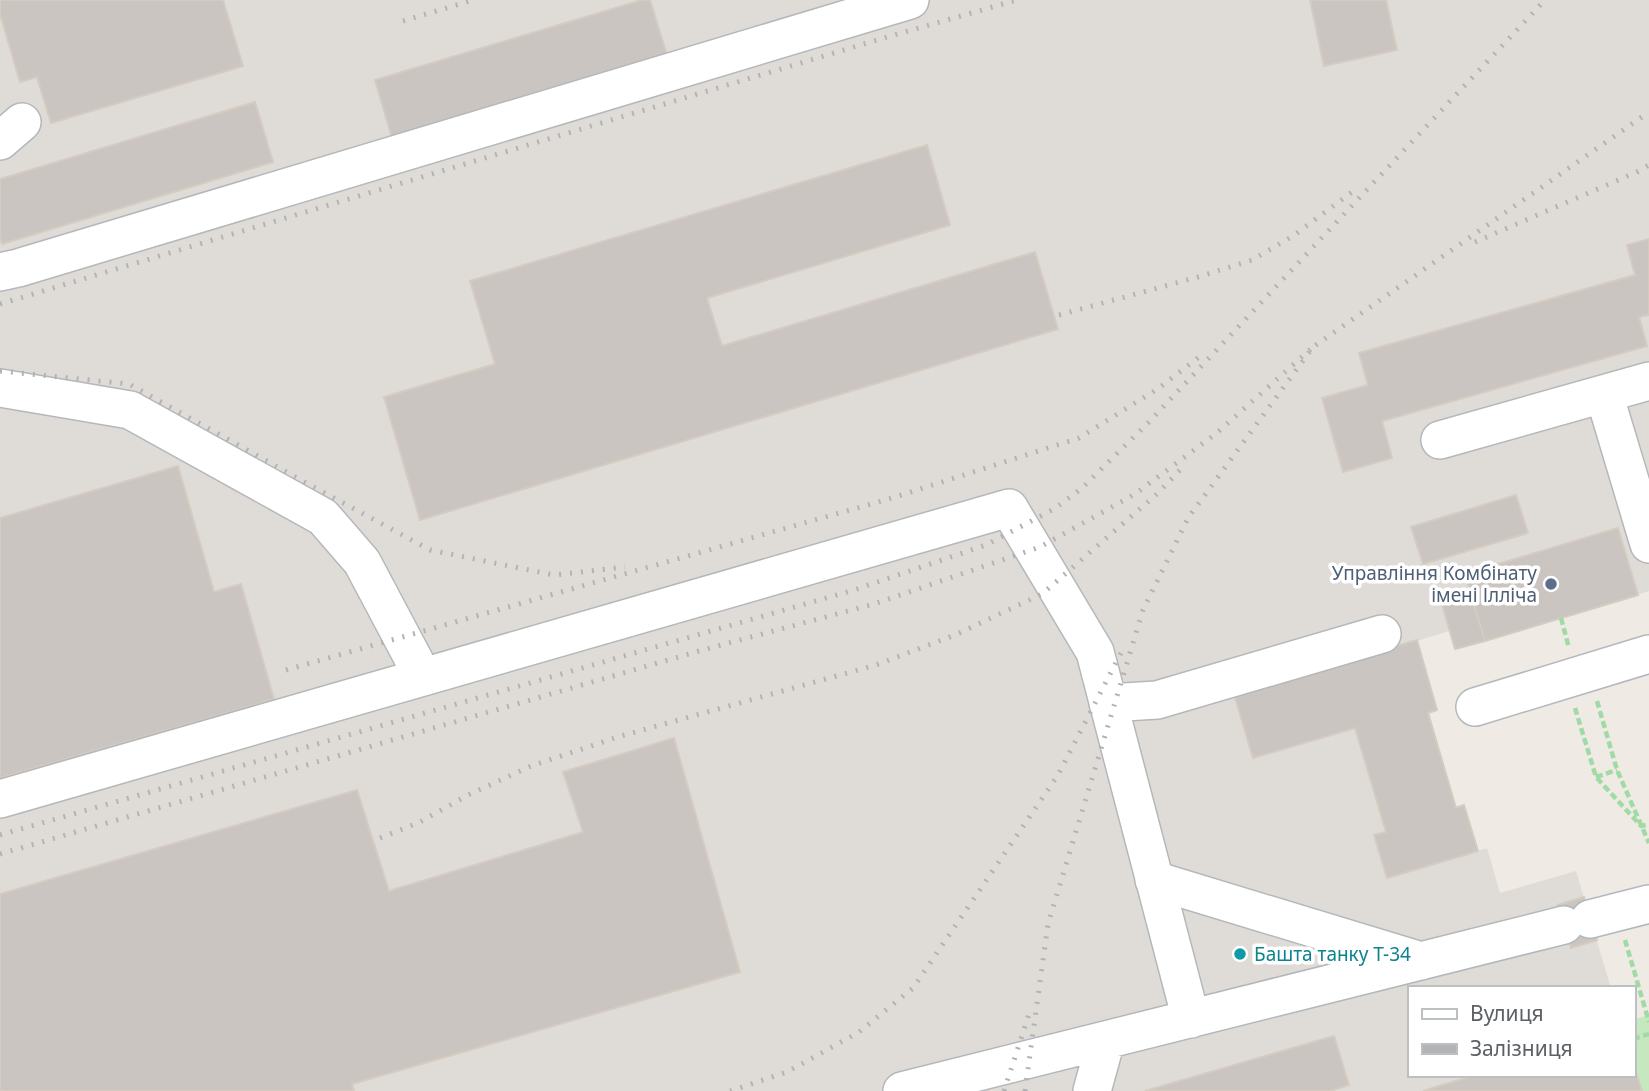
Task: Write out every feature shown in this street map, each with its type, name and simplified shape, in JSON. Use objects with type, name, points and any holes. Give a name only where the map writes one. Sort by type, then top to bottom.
[{"type":"lane","points":[[0,272],[910,0]]},
{"type":"lane","points":[[1440,440],[1649,382]]},
{"type":"lane","points":[[0,388],[130,410],[323,517],[362,562],[423,677]]},
{"type":"lane","points":[[1604,394],[1649,544]]},
{"type":"lane","points":[[0,799],[1009,508],[1095,652],[1191,1019]]},
{"type":"lane","points":[[1108,703],[1157,700],[1382,634]]},
{"type":"lane","points":[[1475,707],[1575,667],[1649,654]]},
{"type":"lane","points":[[1154,880],[1423,961]]},
{"type":"lane","points":[[902,1091],[1605,915]]},
{"type":"lane","points":[[1311,927],[1325,985]]},
{"type":"lane","points":[[1092,1091],[1106,1040]]},
{"type":"path","points":[[1560,618],[1575,667],[1649,843]]},
{"type":"path","points":[[1575,667],[1596,777],[1642,826]]},
{"type":"path","points":[[1596,777],[1617,770]]},
{"type":"path","points":[[1642,826],[1649,824]]},
{"type":"path","points":[[1605,915],[1634,986]]},
{"type":"path","points":[[1635,988],[1649,1022]]},
{"type":"shaded area","points":[[0,0],[1649,0],[1649,591],[1455,649],[1449,631],[1417,641],[1437,710],[1429,713],[1456,807],[1464,805],[1478,851],[1487,848],[1500,893],[1576,871],[1610,986],[1408,986],[1408,1077],[1635,1077],[1635,1069],[1642,1091],[0,1091]]},
{"type":"green space","points":[[1649,1015],[1649,1091],[1642,1091],[1635,1069],[1635,1019]]},
{"type":"building","points":[[0,0],[223,0],[243,66],[51,123],[37,77],[20,82],[0,14]]},
{"type":"building","points":[[642,0],[650,0],[667,55],[392,138],[375,80]]},
{"type":"building","points":[[1310,0],[1386,0],[1397,50],[1324,66]]},
{"type":"building","points":[[255,102],[273,162],[2,244],[0,179]]},
{"type":"building","points":[[927,145],[950,225],[707,298],[722,346],[1035,252],[1058,329],[420,520],[384,397],[495,364],[470,281]]},
{"type":"building","points":[[1649,239],[1649,315],[1639,317],[1647,346],[1382,421],[1392,458],[1343,472],[1322,398],[1368,385],[1359,353],[1635,275],[1627,245]]},
{"type":"building","points":[[178,466],[214,592],[241,584],[274,699],[0,778],[0,518]]},
{"type":"building","points":[[1516,495],[1528,533],[1423,564],[1411,527]]},
{"type":"building","points":[[1618,528],[1638,595],[1485,641],[1465,574]]},
{"type":"building","points":[[1471,596],[1485,641],[1455,649],[1442,604]]},
{"type":"building","points":[[1417,640],[1437,710],[1428,713],[1456,808],[1464,805],[1478,851],[1387,878],[1374,835],[1386,832],[1355,728],[1253,758],[1234,694]]},
{"type":"building","points":[[674,738],[740,972],[352,1084],[354,1091],[0,1091],[0,894],[357,790],[389,891],[583,832],[563,772]]},
{"type":"building","points":[[1584,897],[1597,940],[1571,948],[1558,905]]},
{"type":"building","points":[[1334,1036],[1349,1085],[1330,1091],[1145,1091]]},
{"type":"building","points":[[1635,1069],[1642,1091],[1423,1091],[1468,1077],[1635,1077]]},
{"type":"railway","points":[[403,21],[473,0]]},
{"type":"railway","points":[[0,304],[1017,0]]},
{"type":"railway","points":[[0,835],[854,590],[986,545],[1054,509],[1081,489],[1148,423],[1545,0]]},
{"type":"railway","points":[[1025,1091],[1048,924],[1143,610],[1188,518],[1313,347],[1649,112]]},
{"type":"railway","points":[[1475,242],[1649,165]]},
{"type":"railway","points":[[1059,315],[1252,260],[1293,236],[1356,189]]},
{"type":"railway","points":[[0,854],[699,651],[874,604],[1040,547],[1135,494],[1218,432],[1313,347]]},
{"type":"railway","points":[[286,670],[889,499],[1079,438],[1159,388],[1199,357]]},
{"type":"railway","points":[[0,371],[129,384],[430,550],[554,575],[625,567]]},
{"type":"railway","points":[[380,838],[420,822],[468,795],[531,766],[621,736],[876,665],[955,635],[1042,594],[1157,494],[1181,469]]},
{"type":"railway","points":[[730,1091],[787,1072],[859,1032],[913,988],[1058,775],[1125,645]]},
{"type":"railway","points":[[1004,1091],[1029,1014]]},
{"type":"place","name":"Управління Комбінату імені Ілліча","points":[[1551,584]]},
{"type":"place","name":"Башта танку Т-34","points":[[1240,954]]}]
